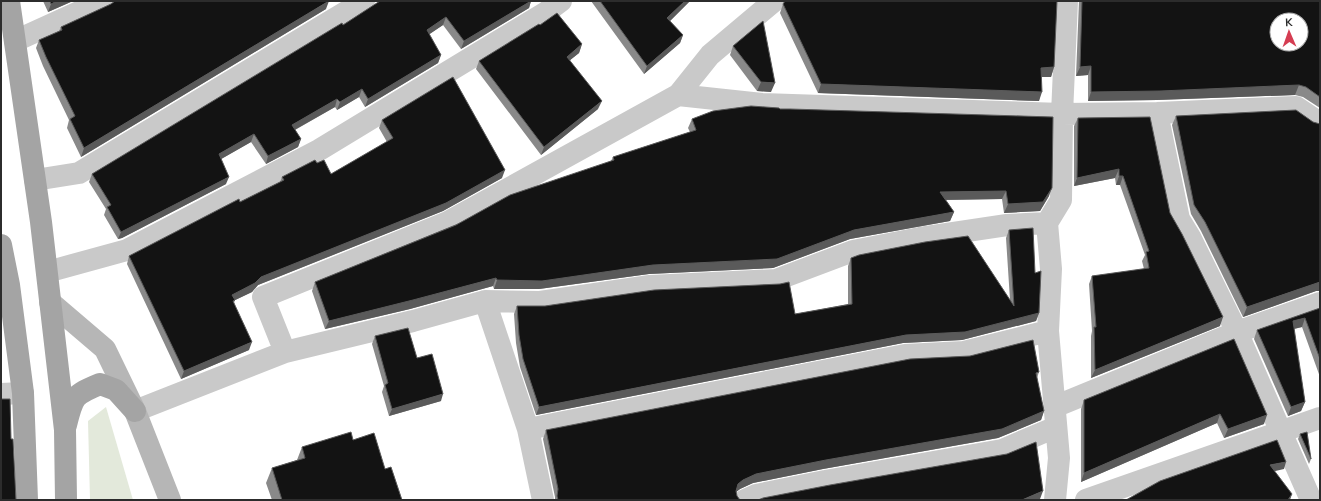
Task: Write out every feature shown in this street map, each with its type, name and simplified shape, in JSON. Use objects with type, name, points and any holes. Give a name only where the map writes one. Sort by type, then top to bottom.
[{"type":"main road","points":[[9,1],[47,272],[65,430],[66,500]]},
{"type":"main road","points":[[1,245],[5,285],[23,392],[27,500]]},
{"type":"main road","points":[[65,430],[72,403],[80,392],[100,384],[116,390],[135,411]]},
{"type":"street","points":[[15,41],[103,1]]},
{"type":"street","points":[[35,180],[79,173],[364,1]]},
{"type":"street","points":[[47,272],[127,250],[319,150],[545,13],[561,1]]},
{"type":"street","points":[[285,352],[263,297],[448,222],[678,94],[710,55],[774,1]]},
{"type":"street","points":[[1055,500],[1059,458],[1048,332],[1051,269],[1047,223],[1060,200],[1067,1]]},
{"type":"street","points":[[678,94],[762,104],[1062,114],[1157,113],[1296,107],[1317,121],[1320,121]]},
{"type":"street","points":[[1157,113],[1179,219],[1190,237],[1237,332],[1311,500]]},
{"type":"street","points":[[135,411],[285,352],[413,321],[485,301],[540,302],[650,286],[776,280],[853,251],[920,238],[1007,225],[1047,223]]},
{"type":"street","points":[[485,301],[528,429],[543,500]]},
{"type":"street","points":[[50,302],[105,349],[135,411],[170,500]]},
{"type":"street","points":[[745,500],[756,496],[824,481],[1002,450],[1055,417],[1237,332],[1320,303]]},
{"type":"street","points":[[528,429],[905,355],[964,352],[1048,332]]},
{"type":"street","points":[[1,394],[23,392]]},
{"type":"street","points":[[1086,500],[1320,418]]},
{"type":"shaded area","points":[[106,407],[133,500],[90,500],[88,421]]},
{"type":"building","points":[[50,1],[57,1],[51,4]]},
{"type":"building","points":[[115,1],[329,1],[84,148],[70,119],[75,116],[39,40],[62,30],[61,27]]},
{"type":"building","points":[[380,1],[531,1],[464,41],[446,17],[427,30],[441,55],[368,99],[362,89],[340,102],[337,99],[292,125],[301,139],[268,156],[254,134],[219,154],[229,177],[121,232],[107,207],[111,205],[92,174],[342,23],[343,25]]},
{"type":"building","points":[[600,1],[685,1],[667,18],[683,35],[647,66]]},
{"type":"building","points":[[785,1],[1057,1],[1054,67],[1041,68],[1042,92],[821,84],[783,4]]},
{"type":"building","points":[[1082,1],[1320,1],[1320,97],[1306,87],[1299,85],[1160,91],[1091,92],[1091,66],[1080,67]]},
{"type":"building","points":[[557,13],[582,44],[567,57],[602,101],[544,147],[479,61],[539,24],[540,25]]},
{"type":"building","points":[[763,21],[775,83],[761,82],[733,46]]},
{"type":"building","points":[[453,77],[505,170],[446,203],[261,277],[255,283],[232,295],[235,300],[233,301],[252,342],[184,371],[129,256],[239,199],[240,202],[284,180],[282,177],[315,160],[317,163],[324,160],[331,174],[393,138],[382,120]]},
{"type":"building","points":[[751,106],[780,109],[1053,117],[1052,188],[1043,202],[1008,204],[1006,191],[940,192],[954,212],[854,230],[777,259],[653,265],[542,281],[497,280],[496,278],[329,321],[315,282],[456,225],[510,195],[614,160],[613,157],[696,130],[692,119],[713,111]]},
{"type":"building","points":[[1296,110],[1313,122],[1320,124],[1320,282],[1247,307],[1205,222],[1194,205],[1176,116]]},
{"type":"building","points":[[1150,117],[1170,213],[1223,317],[1095,370],[1094,327],[1096,327],[1092,276],[1149,268],[1146,252],[1149,251],[1123,176],[1119,176],[1119,169],[1077,178],[1078,118]]},
{"type":"building","points":[[1033,228],[1035,273],[1041,271],[1039,313],[965,332],[906,335],[539,407],[523,359],[519,335],[517,306],[545,306],[654,290],[780,284],[789,282],[795,314],[852,304],[851,258],[859,255],[925,242],[968,236],[1014,306],[1009,230]]},
{"type":"building","points":[[1320,308],[1320,359],[1305,318],[1293,321],[1305,402],[1291,407],[1257,330]]},
{"type":"building","points":[[408,328],[417,358],[432,354],[443,394],[392,409],[385,385],[388,383],[375,336]]},
{"type":"building","points":[[1234,339],[1267,415],[1228,429],[1220,414],[1084,473],[1084,400]]},
{"type":"building","points":[[1033,340],[1039,372],[1036,373],[1044,411],[1002,429],[756,474],[738,484],[736,491],[740,500],[558,500],[558,489],[546,430],[910,359],[970,356]]},
{"type":"building","points":[[1,399],[10,399],[11,439],[13,439],[16,500],[1,500]]},
{"type":"building","points":[[351,432],[353,440],[374,433],[385,469],[391,467],[402,500],[282,500],[272,468],[305,458],[302,447]]},
{"type":"building","points":[[1307,432],[1311,459],[1300,434]]},
{"type":"building","points":[[1277,440],[1286,462],[1270,465],[1292,494],[1288,500],[1126,500],[1160,481]]},
{"type":"building","points":[[1036,442],[1043,491],[1022,500],[758,500],[830,485],[1007,454]]}]
